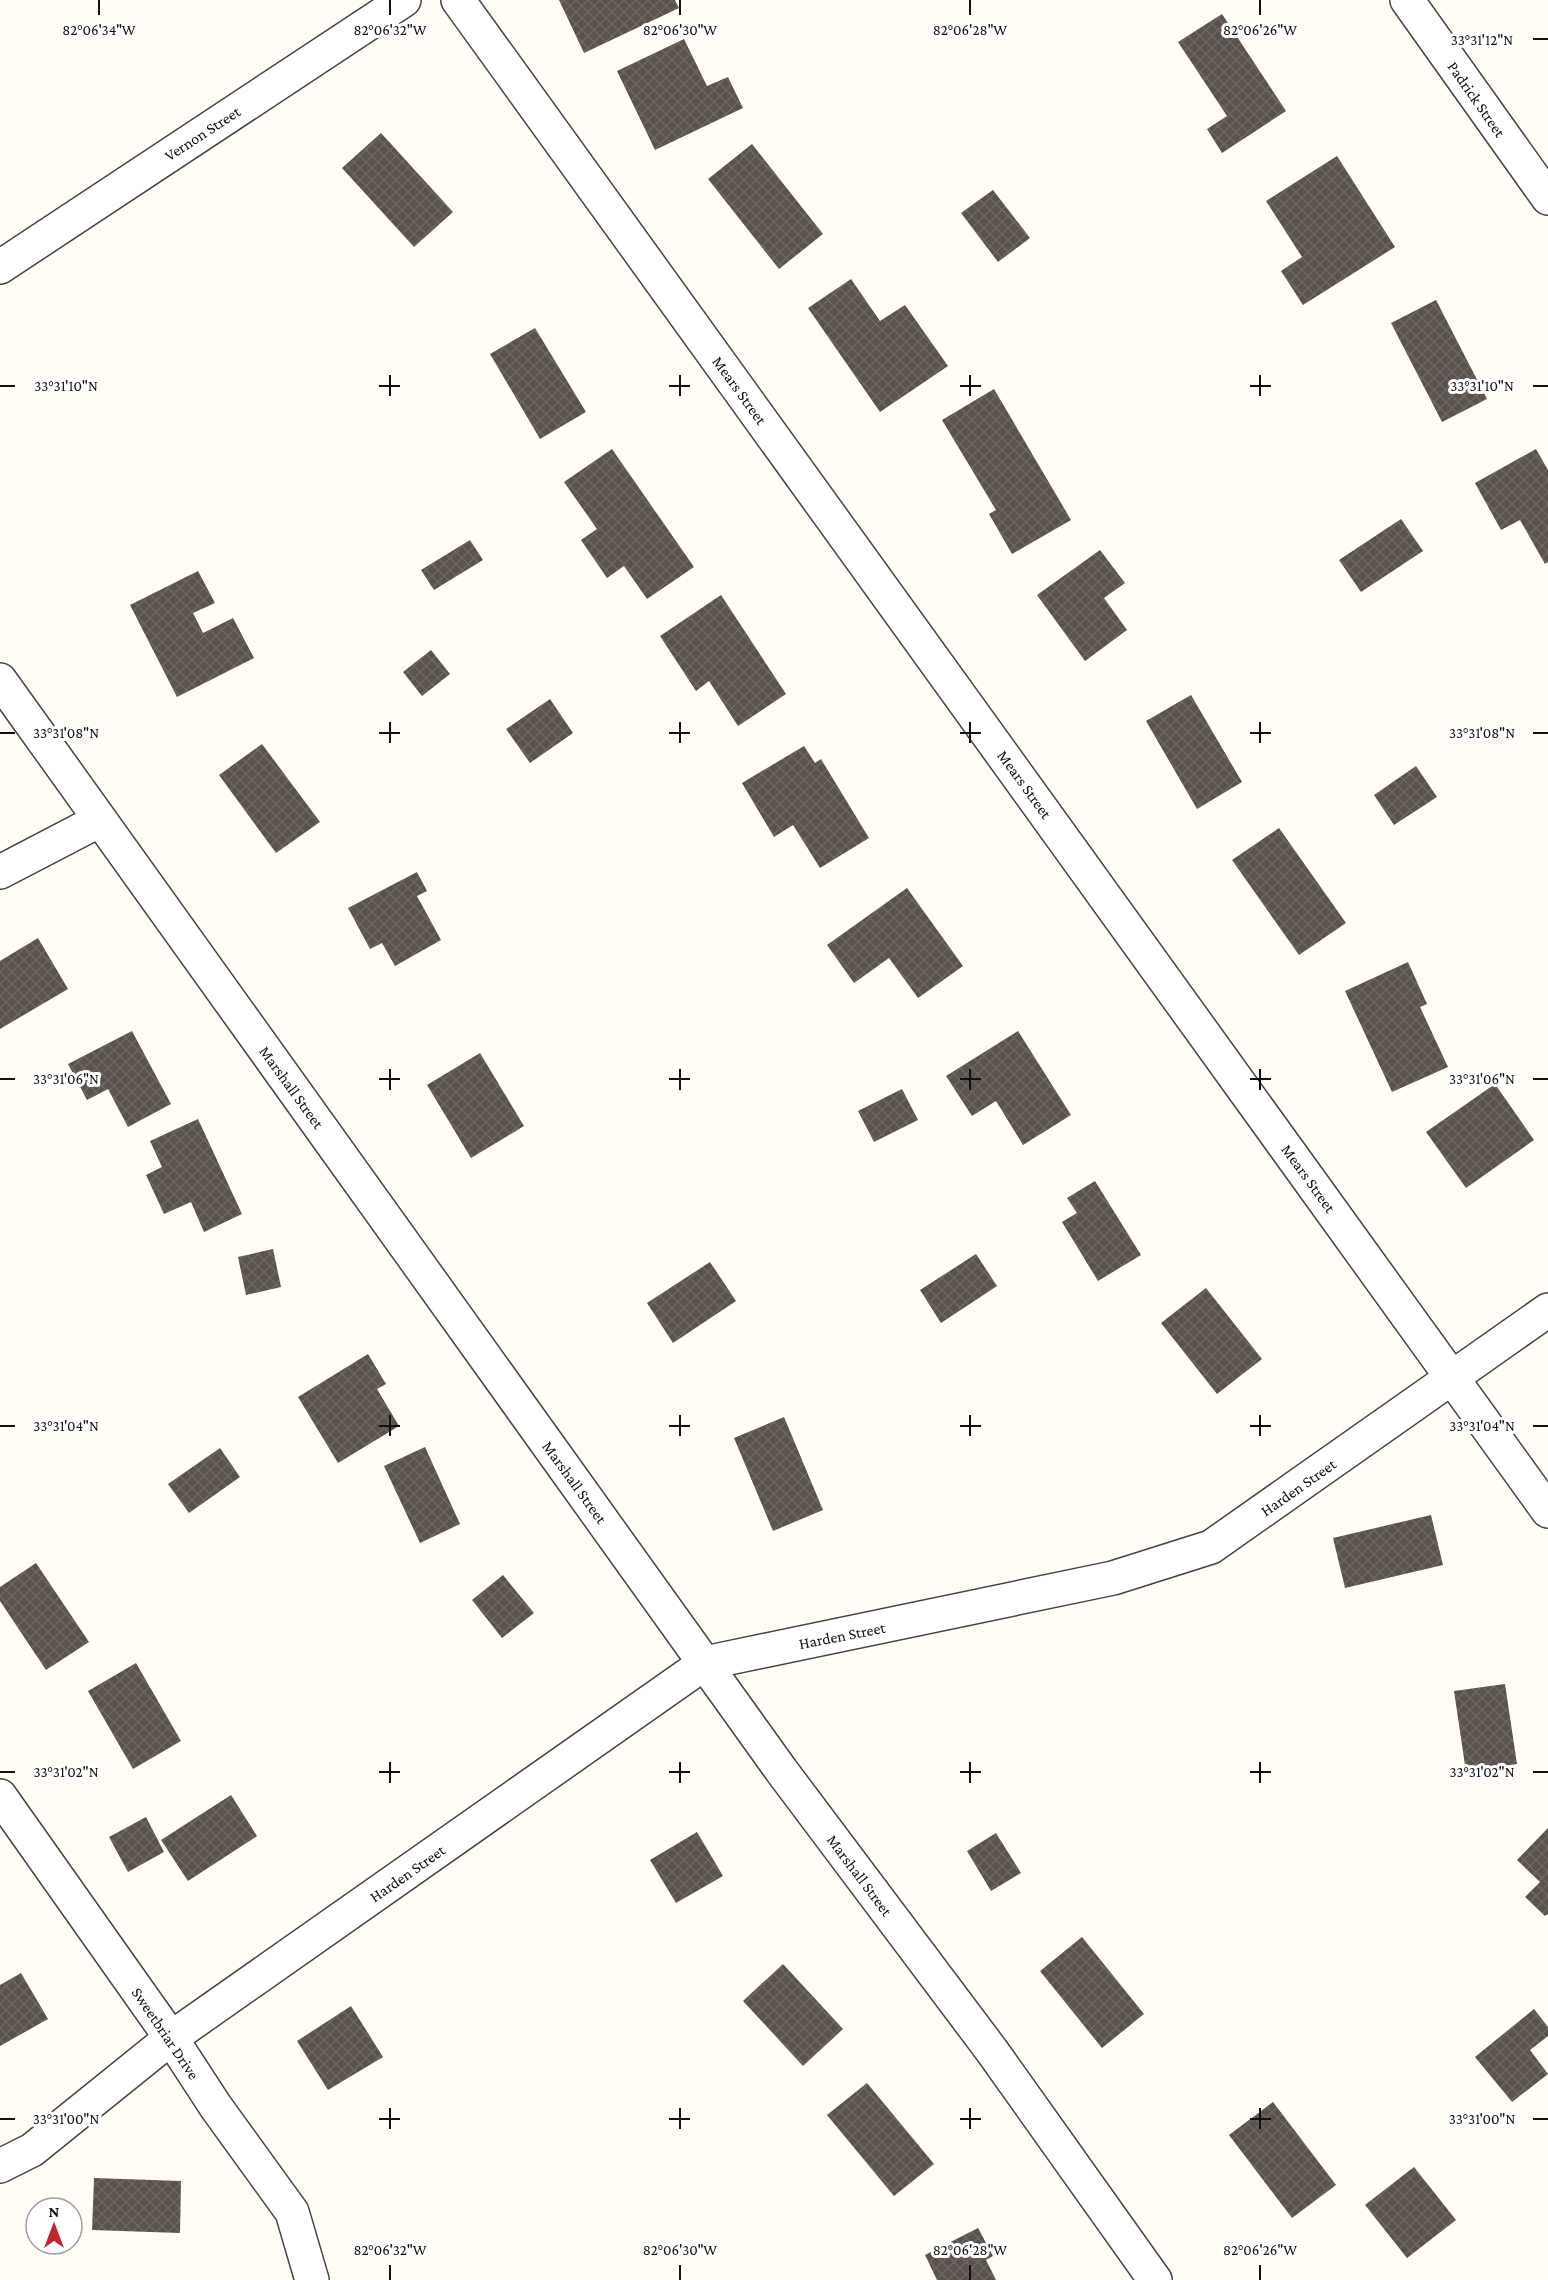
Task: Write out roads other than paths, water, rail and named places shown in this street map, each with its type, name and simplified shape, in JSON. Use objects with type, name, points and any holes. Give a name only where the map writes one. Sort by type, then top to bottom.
[{"type":"street","name":"Vernon Street","points":[[0,267],[404,0]]},
{"type":"street","name":"Mears Street","points":[[458,0],[1454,1377],[1548,1511]]},
{"type":"street","name":"Padrick Street","points":[[1407,0],[1548,198]]},
{"type":"street","name":"Marshall Street","points":[[0,680],[781,1770],[999,2061],[1155,2280]]},
{"type":"street","points":[[0,872],[100,820]]},
{"type":"street","name":"Harden Street","points":[[0,2166],[32,2150],[171,2038],[705,1663],[1113,1578],[1211,1547],[1548,1310]]},
{"type":"street","name":"Sweetbriar Drive","points":[[0,1796],[171,2038],[216,2107],[292,2212],[312,2280]]}]
